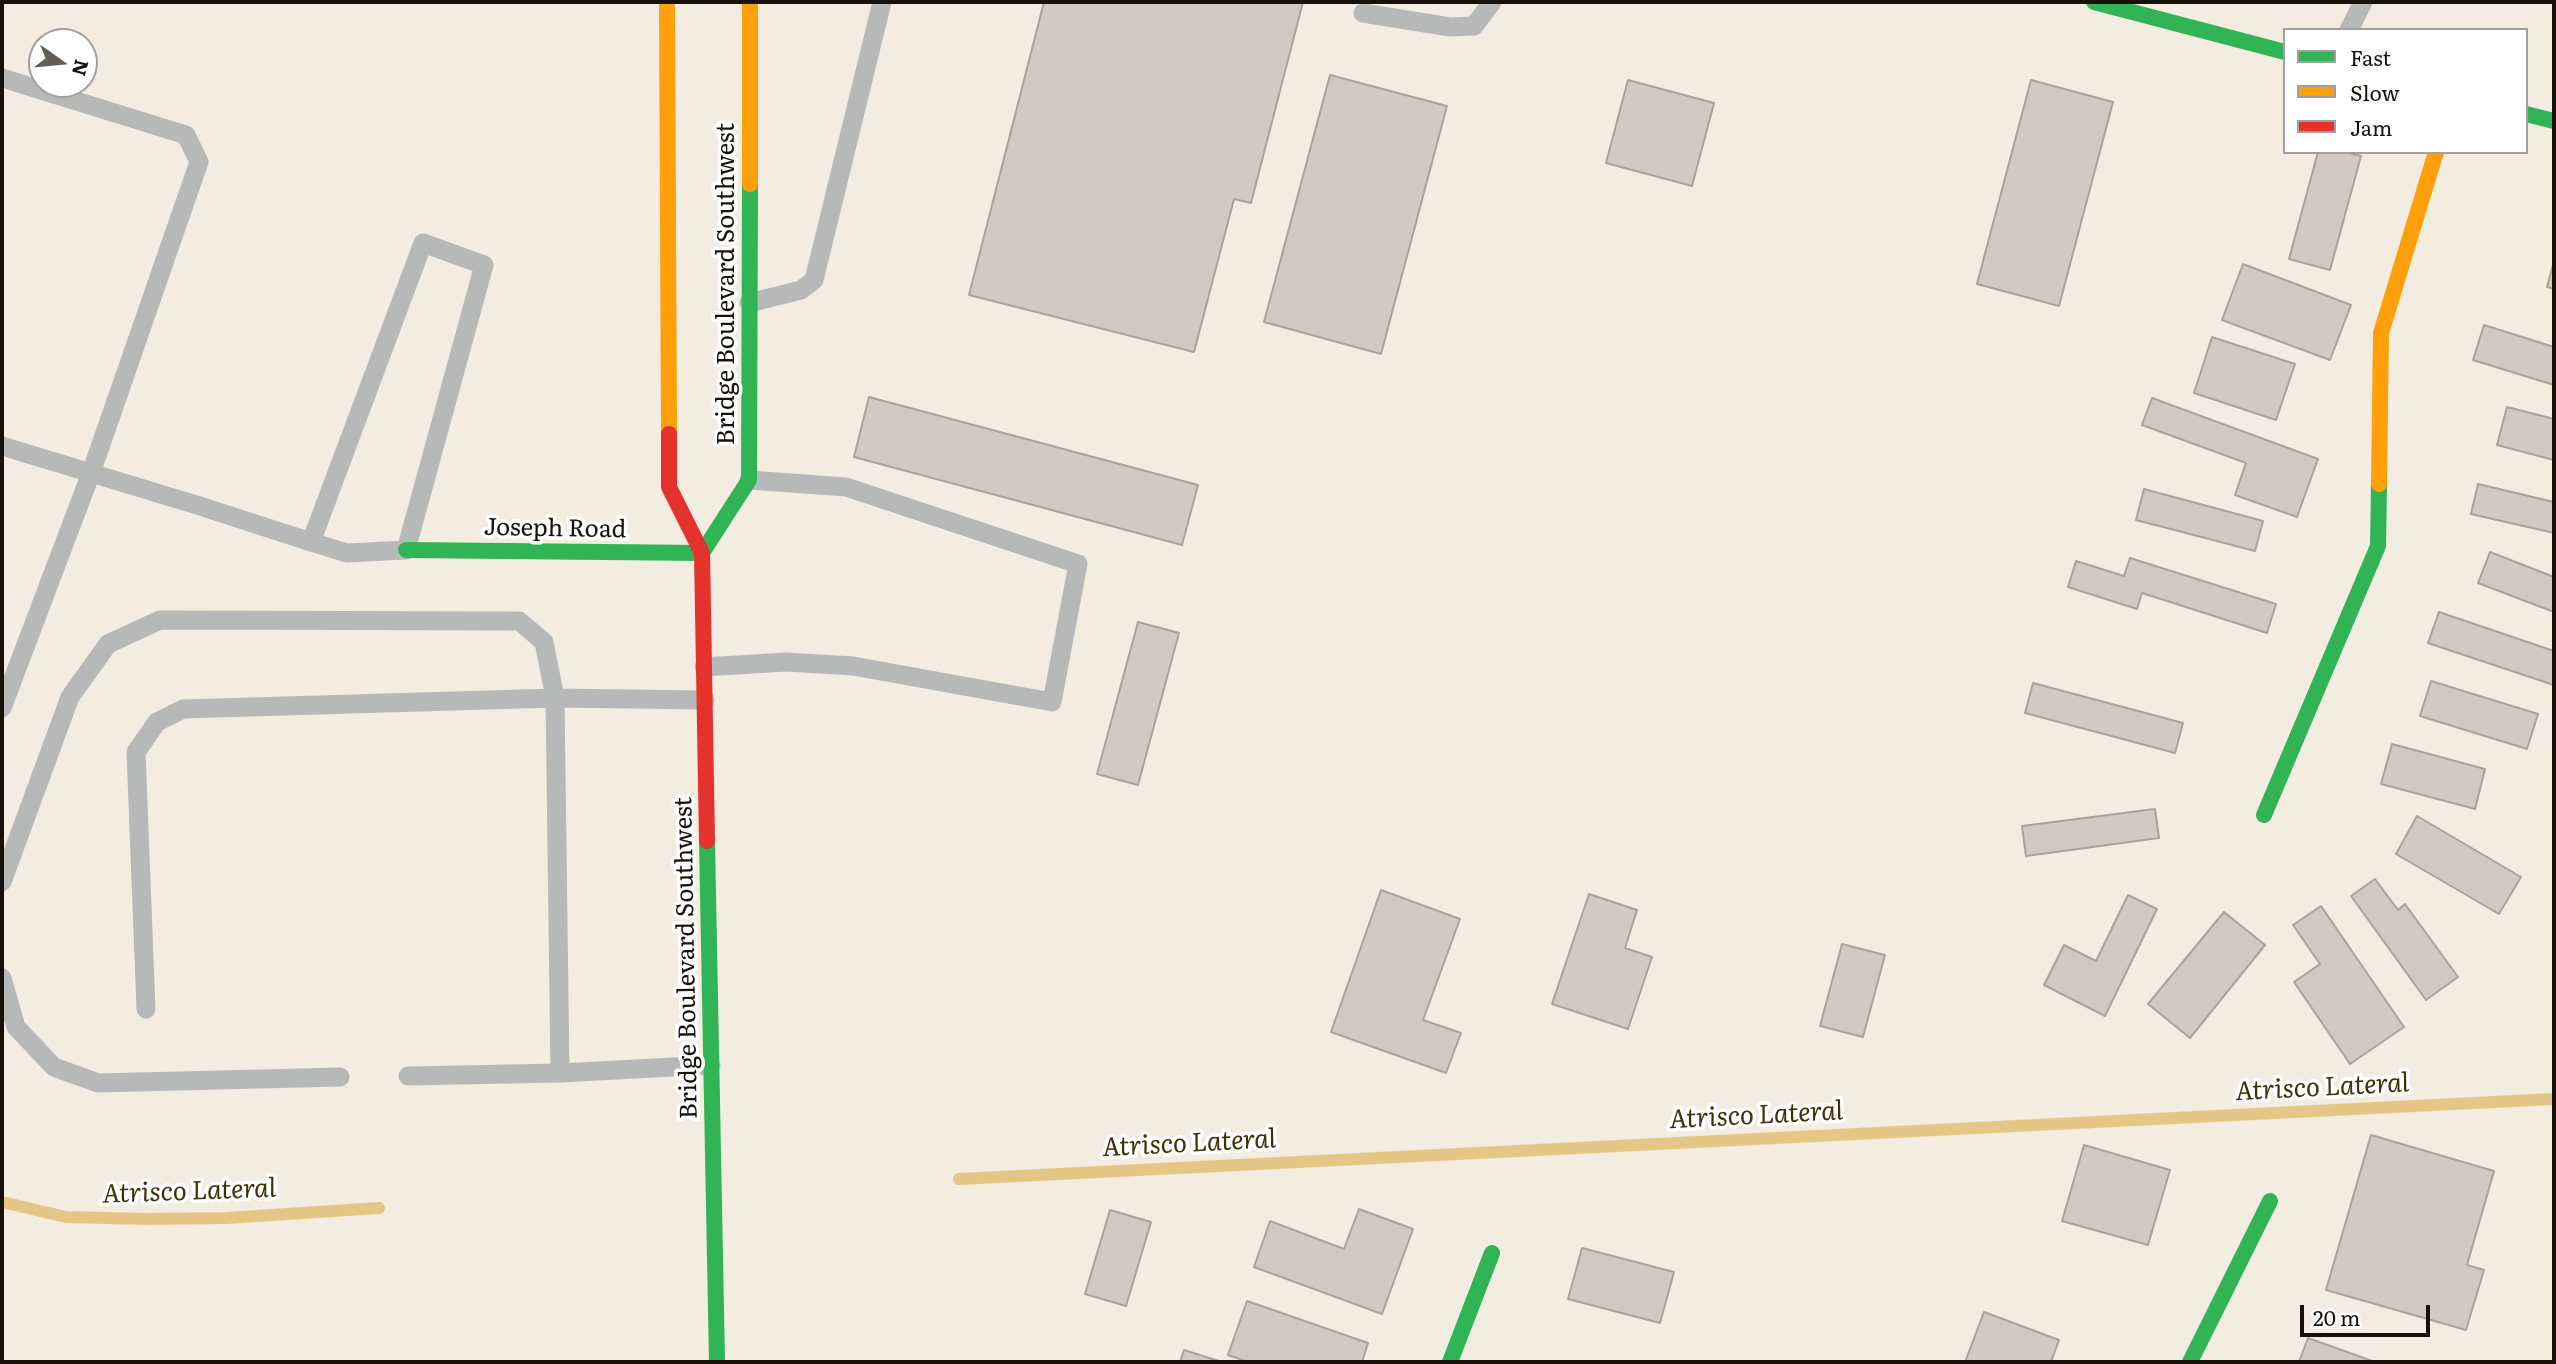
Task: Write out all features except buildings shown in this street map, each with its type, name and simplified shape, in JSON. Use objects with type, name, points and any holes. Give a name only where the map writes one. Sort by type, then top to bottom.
[{"type":"main road","name":"Bridge Boulevard Southwest","points":[[667,2],[669,487],[702,553],[717,1362]]},
{"type":"main road","name":"Bridge Boulevard Southwest","points":[[702,553],[749,480],[750,2]]},
{"type":"main road","points":[[2094,2],[2283,51]]},
{"type":"main road","points":[[2528,114],[2554,121]]},
{"type":"main road","points":[[2264,815],[2378,546],[2381,333],[2435,154]]},
{"type":"main road","name":"Joseph Road","points":[[406,550],[702,553]]},
{"type":"main road","points":[[2190,1362],[2270,1201]]},
{"type":"main road","points":[[1450,1362],[1492,1253]]},
{"type":"lane","points":[[749,303],[800,290],[814,280],[882,2]]},
{"type":"lane","points":[[1363,13],[1450,27],[1474,26],[1492,2]]},
{"type":"lane","points":[[2350,28],[2363,2]]},
{"type":"lane","points":[[2,78],[186,135],[199,163],[91,473],[4,698]]},
{"type":"lane","points":[[2,446],[347,553],[406,550],[484,265],[423,243],[311,541]]},
{"type":"lane","points":[[704,667],[786,662],[853,666],[1052,702],[1078,564],[846,487],[749,480]]},
{"type":"lane","points":[[2,882],[70,697],[108,644],[160,620],[519,621],[544,642],[555,698],[560,1073]]},
{"type":"lane","points":[[146,1009],[136,752],[157,722],[183,709],[555,698],[705,701]]},
{"type":"lane","points":[[2,978],[16,1027],[54,1067],[98,1083],[340,1077]]},
{"type":"lane","points":[[408,1076],[560,1073],[711,1065]]},
{"type":"waterway","name":"Atrisco Lateral","points":[[959,1179],[2554,1099]]},
{"type":"waterway","name":"Atrisco Lateral","points":[[2,1202],[66,1217],[146,1219],[226,1218],[379,1208]]},
{"type":"traffic: fast","points":[[2094,2],[2283,51]]},
{"type":"traffic: fast","points":[[2528,114],[2554,121]]},
{"type":"traffic: fast","points":[[702,553],[749,480],[750,184]]},
{"type":"traffic: fast","points":[[2264,815],[2378,546],[2379,484]]},
{"type":"traffic: fast","points":[[406,550],[702,553]]},
{"type":"traffic: fast","points":[[707,841],[717,1362]]},
{"type":"traffic: fast","points":[[2190,1362],[2270,1201]]},
{"type":"traffic: fast","points":[[1450,1362],[1492,1253]]},
{"type":"traffic: slow","points":[[667,2],[669,434]]},
{"type":"traffic: slow","points":[[750,2],[750,184]]},
{"type":"traffic: slow","points":[[2379,484],[2381,333],[2435,154]]},
{"type":"traffic: jam","points":[[669,434],[669,487],[702,553],[707,841]]}]
